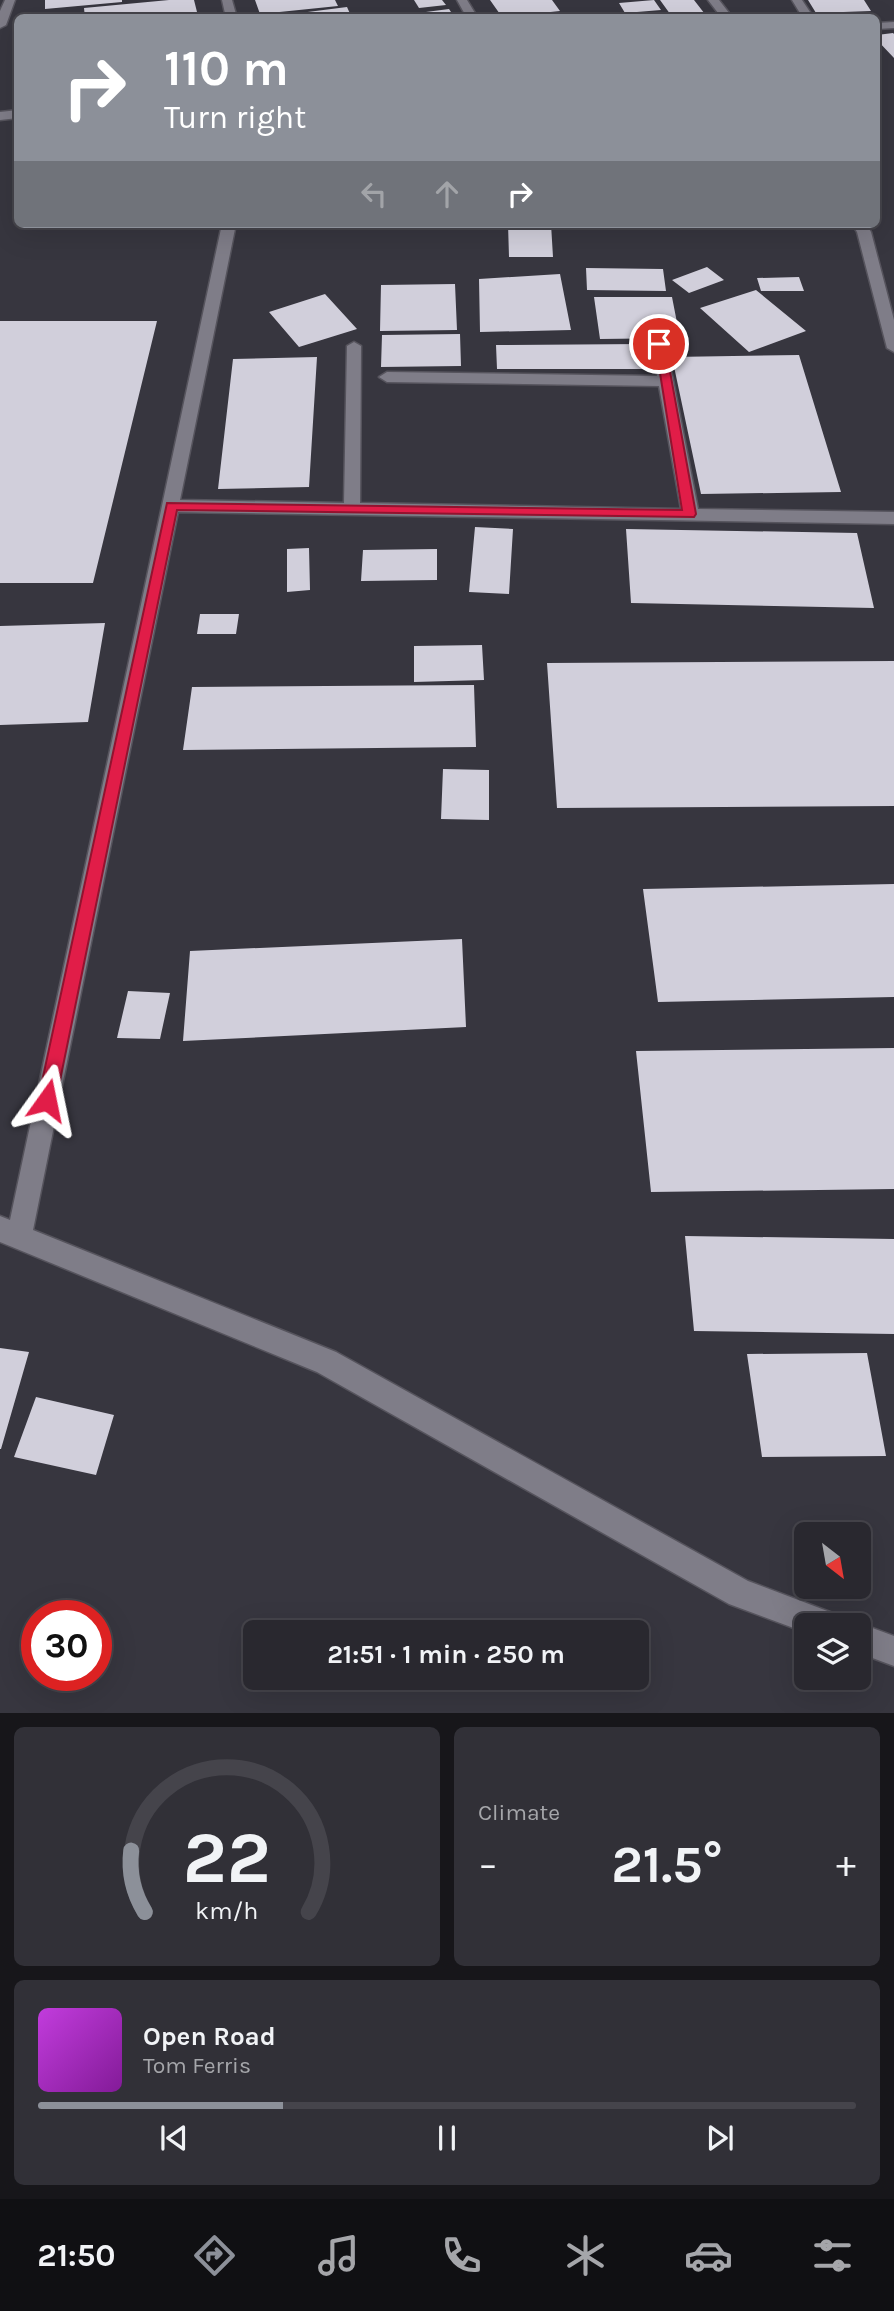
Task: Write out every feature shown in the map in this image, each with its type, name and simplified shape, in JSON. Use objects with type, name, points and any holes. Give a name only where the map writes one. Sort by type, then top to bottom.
[{"type":"street","points":[[0,25],[10,0]]},
{"type":"street","points":[[713,0],[725,14]]},
{"type":"street","points":[[228,228],[172,506],[10,1233],[326,1362],[740,1593],[794,1613]]},
{"type":"street","points":[[862,228],[894,348]]},
{"type":"street","points":[[659,344],[690,514]]},
{"type":"street","points":[[352,509],[354,346]]},
{"type":"street","points":[[387,377],[666,381]]},
{"type":"street","points":[[172,506],[894,518]]},
{"type":"street","points":[[871,1642],[894,1651]]},
{"type":"building","points":[[45,0],[122,0],[122,2],[45,9]]},
{"type":"building","points":[[194,0],[198,14],[85,14],[84,8]]},
{"type":"building","points":[[255,0],[335,0],[338,6],[260,14]]},
{"type":"building","points":[[414,0],[442,0],[446,5],[419,8]]},
{"type":"building","points":[[490,0],[552,0],[560,11],[531,14],[500,14]]},
{"type":"building","points":[[654,0],[661,10],[625,13],[619,3]]},
{"type":"building","points":[[660,0],[694,0],[705,14],[670,14]]},
{"type":"building","points":[[808,0],[864,0],[871,11],[816,13]]},
{"type":"building","points":[[347,7],[350,14],[292,14]]},
{"type":"building","points":[[449,9],[452,14],[410,14]]},
{"type":"building","points":[[894,34],[894,58],[880,43],[880,35]]},
{"type":"building","points":[[508,228],[551,228],[553,257],[509,257]]},
{"type":"building","points":[[707,267],[724,280],[689,293],[672,280]]},
{"type":"building","points":[[586,268],[663,269],[666,291],[587,290]]},
{"type":"building","points":[[560,274],[571,330],[480,332],[479,279]]},
{"type":"building","points":[[799,277],[804,291],[761,291],[757,278]]},
{"type":"building","points":[[455,284],[457,330],[380,331],[381,285]]},
{"type":"building","points":[[756,290],[806,331],[749,352],[700,308]]},
{"type":"building","points":[[325,294],[357,329],[299,347],[269,312]]},
{"type":"building","points":[[594,297],[672,297],[680,338],[600,339]]},
{"type":"building","points":[[0,321],[157,321],[93,583],[0,583]]},
{"type":"building","points":[[460,334],[461,366],[381,367],[382,335]]},
{"type":"building","points":[[643,344],[647,369],[497,369],[496,345]]},
{"type":"building","points":[[799,355],[841,492],[701,494],[672,357]]},
{"type":"building","points":[[317,357],[309,487],[218,489],[233,359]]},
{"type":"building","points":[[475,527],[513,529],[509,594],[469,592]]},
{"type":"building","points":[[626,529],[857,533],[874,608],[631,603]]},
{"type":"building","points":[[309,548],[310,590],[287,592],[287,549]]},
{"type":"building","points":[[437,549],[437,580],[361,581],[363,550]]},
{"type":"building","points":[[200,614],[239,614],[236,634],[197,634]]},
{"type":"building","points":[[105,623],[88,722],[0,725],[0,626]]},
{"type":"building","points":[[482,645],[484,680],[414,682],[414,646]]},
{"type":"building","points":[[894,661],[894,806],[557,808],[547,663]]},
{"type":"building","points":[[474,685],[476,747],[183,750],[192,687]]},
{"type":"building","points":[[443,769],[489,770],[489,820],[441,819]]},
{"type":"building","points":[[894,884],[894,997],[658,1002],[643,889]]},
{"type":"building","points":[[462,939],[466,1027],[183,1041],[190,951]]},
{"type":"building","points":[[128,991],[170,993],[160,1039],[117,1038]]},
{"type":"building","points":[[894,1048],[894,1189],[651,1192],[636,1051]]},
{"type":"building","points":[[685,1236],[894,1239],[894,1334],[694,1331]]},
{"type":"building","points":[[0,1348],[29,1352],[1,1449],[0,1449]]},
{"type":"building","points":[[867,1353],[886,1456],[762,1457],[747,1354]]},
{"type":"building","points":[[36,1397],[114,1415],[96,1475],[14,1457]]},
{"type":"route","points":[[47,1100],[172,506],[690,514],[659,344]]}]
